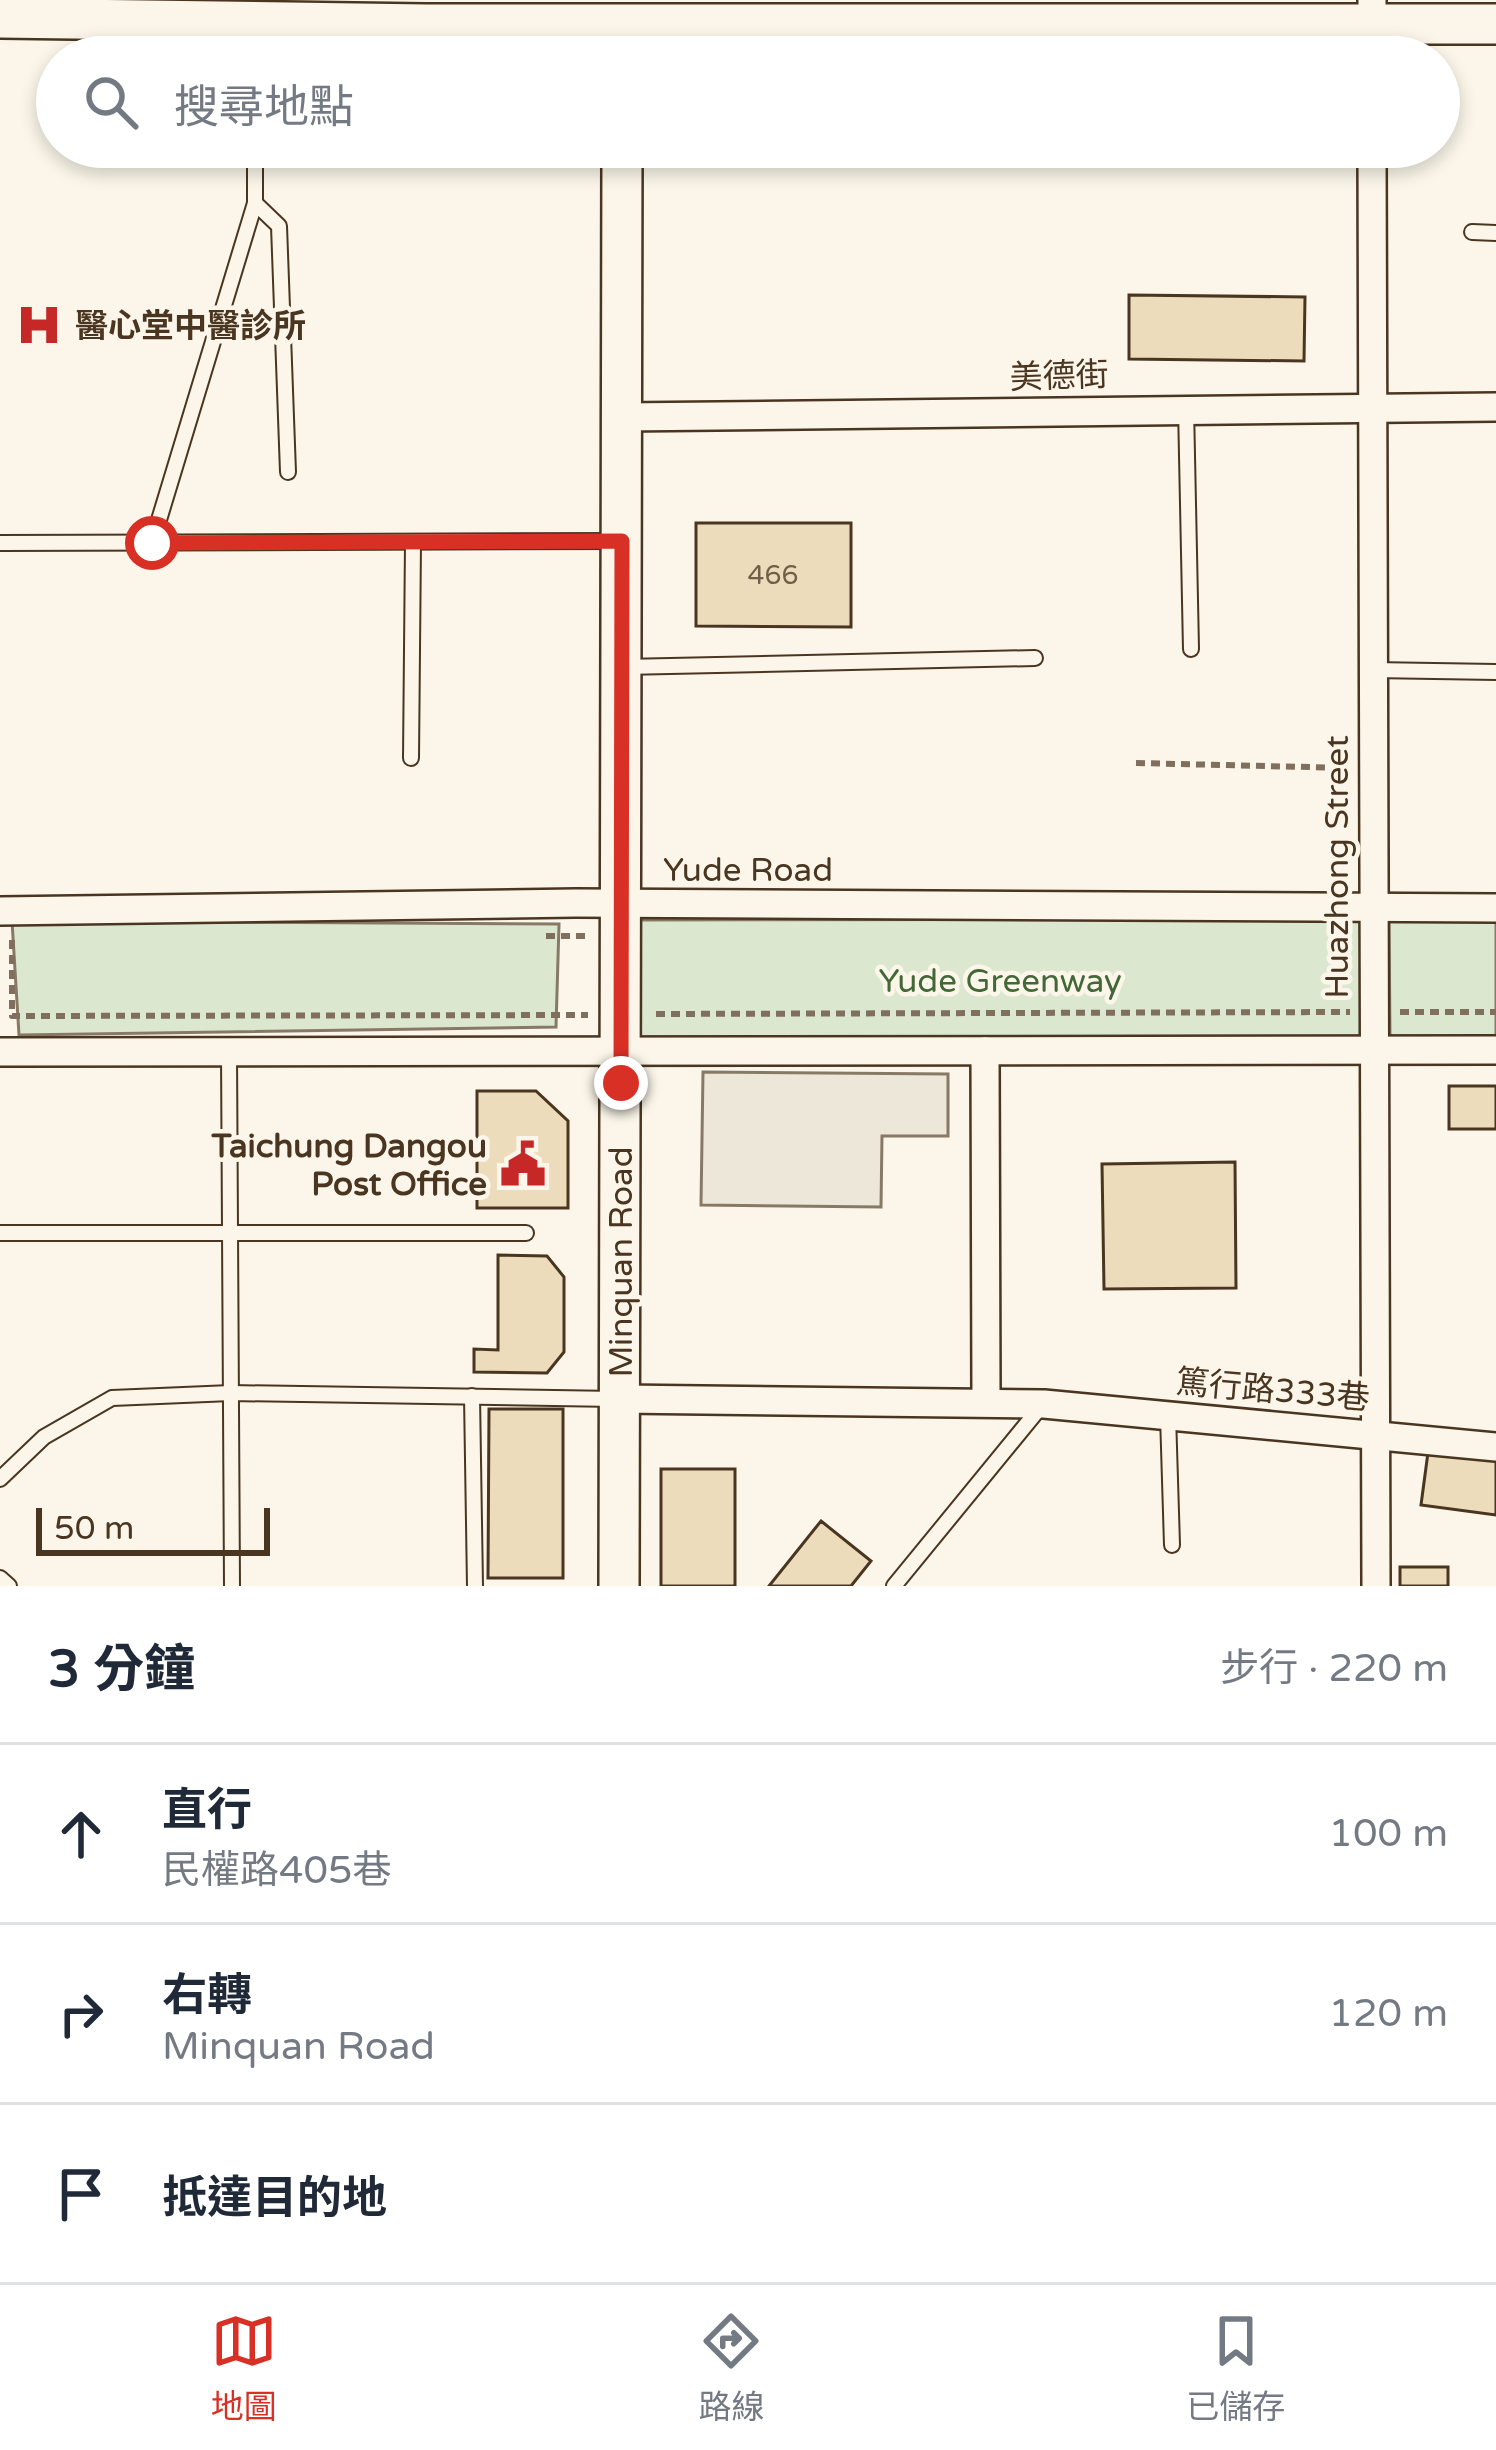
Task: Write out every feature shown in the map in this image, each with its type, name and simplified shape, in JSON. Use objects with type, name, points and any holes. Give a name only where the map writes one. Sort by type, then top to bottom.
[{"type":"street","points":[[0,18],[622,27],[882,11],[1039,11],[1372,26],[1496,24]]},
{"type":"street","name":"Minquan Road","points":[[619,1586],[622,168]]},
{"type":"street","name":"Huazhong Street","points":[[1372,168],[1376,1586]]},
{"type":"street","name":"美德街","points":[[623,417],[1496,406]]},
{"type":"street","name":"Yude Road","points":[[6,923],[622,904],[1496,908]]},
{"type":"street","points":[[0,1052],[230,1052],[621,1033],[985,1051],[1496,1050]]},
{"type":"street","points":[[985,1051],[986,1402]]},
{"type":"street","name":"篤行路333巷","points":[[620,1399],[1044,1403],[1496,1448]]},
{"type":"lane","points":[[152,543],[255,202],[255,168]]},
{"type":"lane","points":[[255,202],[279,226],[288,472]]},
{"type":"lane","points":[[1472,232],[1496,233]]},
{"type":"lane","points":[[1186,407],[1191,649]]},
{"type":"lane","points":[[0,543],[622,541]]},
{"type":"lane","points":[[411,758],[413,542]]},
{"type":"lane","points":[[622,668],[1035,658]]},
{"type":"lane","points":[[1372,670],[1496,672]]},
{"type":"lane","points":[[230,1052],[232,1586]]},
{"type":"lane","points":[[0,1232],[526,1233]]},
{"type":"lane","points":[[0,1479],[44,1437],[112,1398],[231,1393],[620,1399]]},
{"type":"lane","points":[[472,1396],[475,1586]]},
{"type":"lane","points":[[894,1586],[1044,1403]]},
{"type":"lane","points":[[1168,1415],[1172,1545]]},
{"type":"lane","points":[[0,1578],[9,1586]]},
{"type":"path","points":[[1136,763],[1372,768]]},
{"type":"path","points":[[6,923],[12,1016],[621,1033],[1496,1012]]},
{"type":"green space","name":"Yude Greenway","points":[[1362,919],[1363,1040],[636,1041],[638,920]]},
{"type":"green space","points":[[1389,919],[1496,920],[1496,1039],[1390,1039]]},
{"type":"green space","points":[[12,921],[559,924],[556,1027],[19,1035]]},
{"type":"shaded area","points":[[703,1072],[948,1074],[948,1136],[882,1136],[881,1207],[701,1205]]},
{"type":"building","points":[[1129,295],[1305,297],[1304,361],[1129,359]]},
{"type":"building","points":[[696,523],[851,523],[851,627],[696,626]]},
{"type":"building","points":[[1449,1086],[1496,1086],[1496,1129],[1449,1129]]},
{"type":"building","name":"Taichung Dangou Post Office","points":[[477,1091],[536,1091],[568,1121],[568,1208],[477,1208]]},
{"type":"building","points":[[1235,1162],[1236,1288],[1104,1289],[1102,1164]]},
{"type":"building","points":[[498,1255],[547,1256],[564,1277],[564,1352],[547,1373],[474,1372],[474,1349],[498,1350]]},
{"type":"building","points":[[489,1409],[563,1409],[563,1578],[488,1578]]},
{"type":"building","points":[[1429,1445],[1496,1453],[1496,1515],[1421,1505]]},
{"type":"building","points":[[661,1469],[735,1469],[735,1586],[661,1586]]},
{"type":"building","points":[[821,1521],[871,1561],[851,1586],[769,1586]]},
{"type":"building","points":[[1400,1567],[1448,1567],[1448,1586],[1400,1586]]},
{"type":"place","name":"醫心堂中醫診所","points":[[39,325]]},
{"type":"place","name":"Taichung Dangou Post Office","points":[[523,1164]]},
{"type":"route","points":[[152,543],[622,541],[621,1083]]}]
